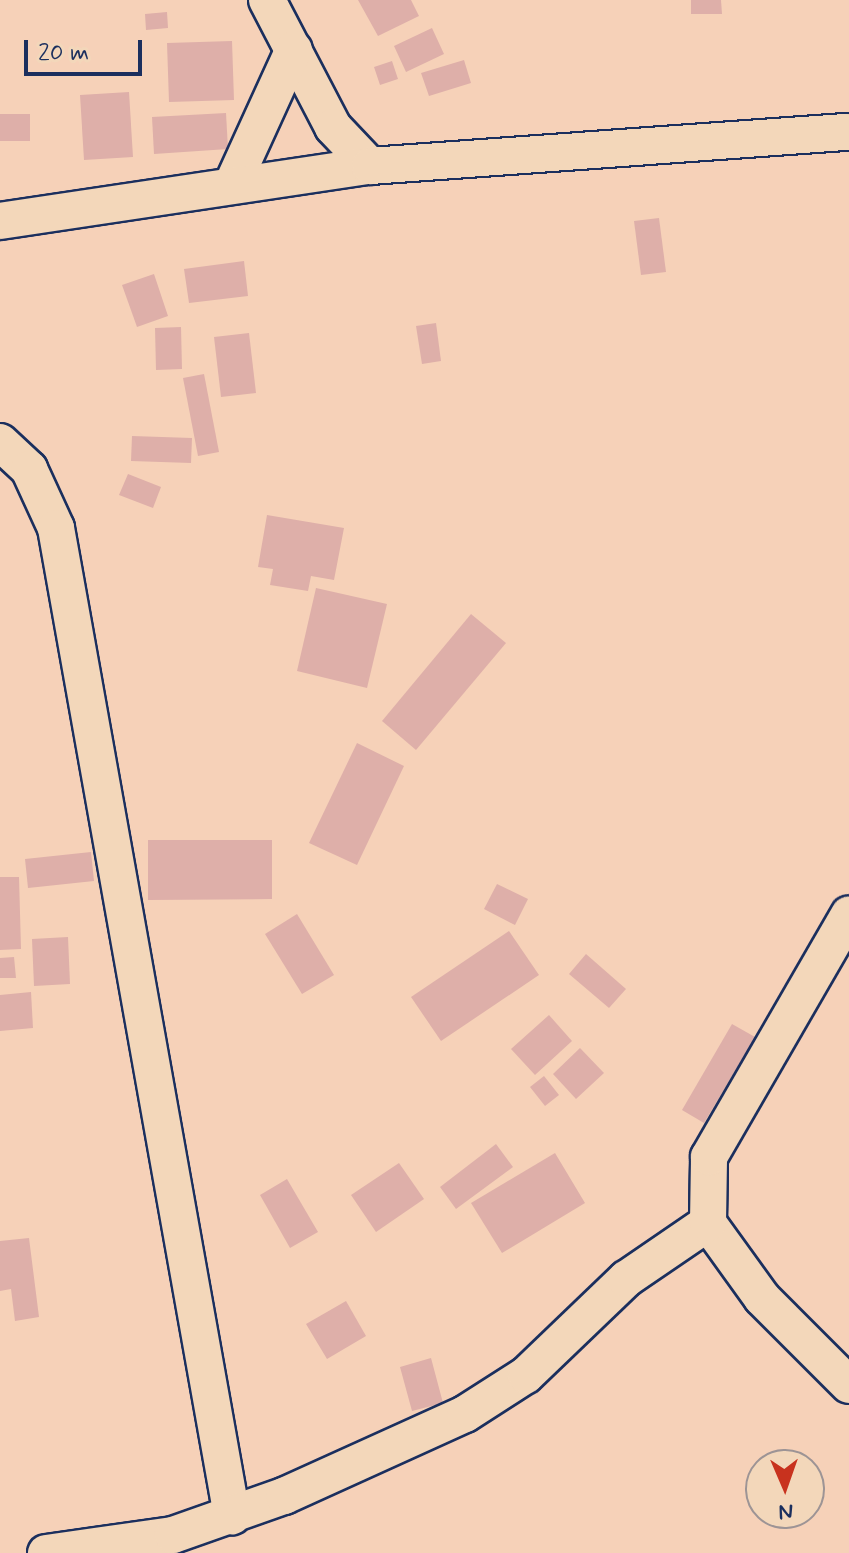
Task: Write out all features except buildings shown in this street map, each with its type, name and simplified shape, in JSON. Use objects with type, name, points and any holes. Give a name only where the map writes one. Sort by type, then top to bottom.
[{"type":"street","points":[[267,0],[333,127],[370,166]]},
{"type":"street","points":[[232,185],[294,49]]},
{"type":"street","points":[[0,221],[370,166],[849,132]]},
{"type":"street","points":[[0,442],[29,469],[56,528],[232,1516]]},
{"type":"street","points":[[849,915],[709,1157],[708,1223],[762,1298],[849,1385]]},
{"type":"street","points":[[46,1553],[159,1538],[232,1516],[465,1414],[526,1375],[626,1279],[708,1223]]}]
